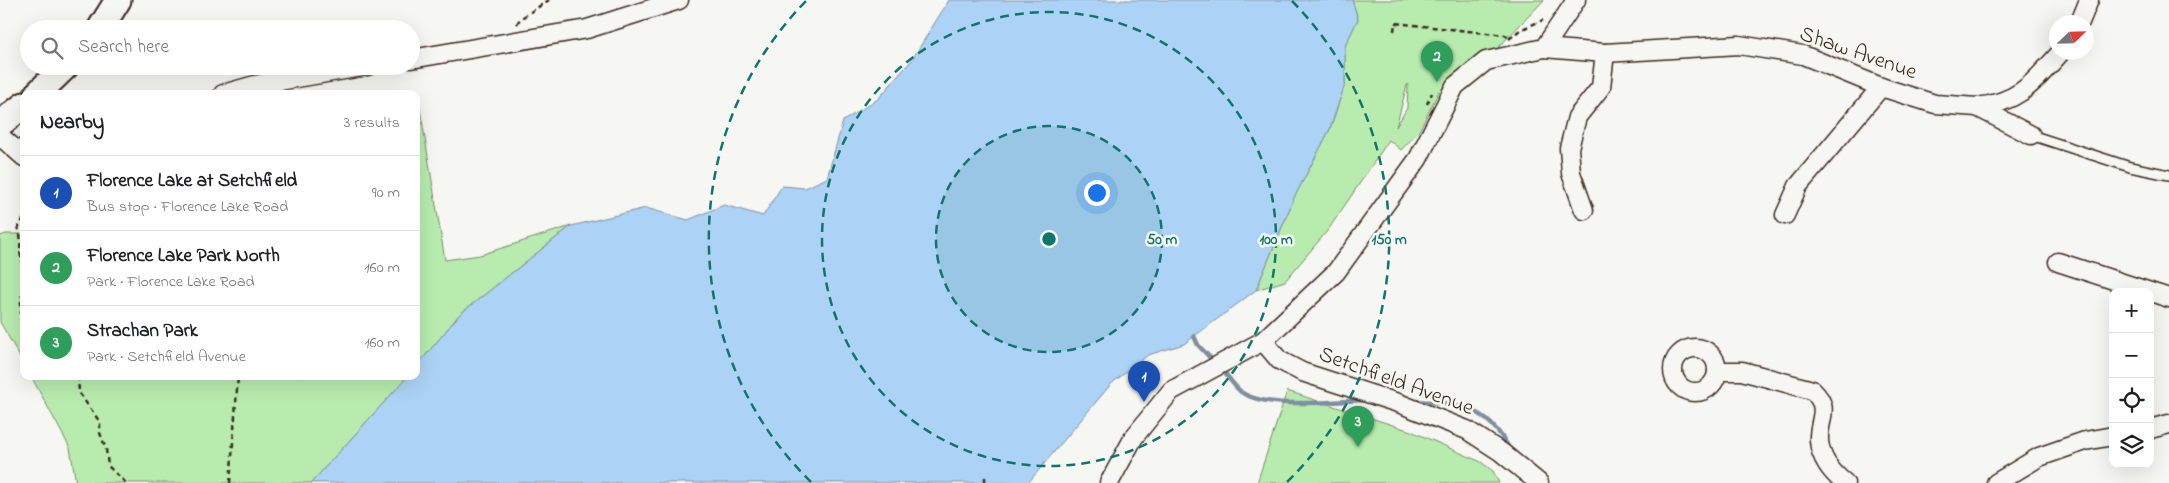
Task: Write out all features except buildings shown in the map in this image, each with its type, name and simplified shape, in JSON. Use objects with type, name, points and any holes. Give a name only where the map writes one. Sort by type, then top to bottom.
[{"type":"street","points":[[106,20],[118,0]]},
{"type":"street","points":[[420,57],[587,30],[680,0]]},
{"type":"street","points":[[1544,48],[1576,0]]},
{"type":"street","points":[[2083,15],[2089,0]]},
{"type":"street","name":"Shaw Avenue","points":[[1109,483],[1134,437],[1171,391],[1264,341],[1336,272],[1418,160],[1455,86],[1486,61],[1544,48],[1605,53],[1739,45],[1803,55],[1881,87],[1935,104],[1978,107],[2031,135]]},
{"type":"street","points":[[1584,210],[1571,174],[1570,148],[1577,117],[1600,88],[1605,53]]},
{"type":"street","points":[[1978,107],[1997,104],[2026,90],[2054,60]]},
{"type":"street","points":[[41,90],[57,75]]},
{"type":"street","points":[[237,90],[255,85],[314,75]]},
{"type":"street","points":[[1785,215],[1798,186],[1881,87]]},
{"type":"street","points":[[0,124],[20,108]]},
{"type":"street","points":[[0,136],[20,154]]},
{"type":"street","points":[[2058,262],[2169,298]]},
{"type":"street","name":"Setchfield Avenue","points":[[1264,341],[1280,360],[1302,372],[1401,404],[1467,430],[1501,452],[1536,482]]},
{"type":"street","points":[[1717,371],[1742,370],[1812,390],[1818,396],[1824,412],[1819,440],[1822,452],[1834,474],[1845,483]]},
{"type":"street","points":[[2154,428],[2169,424]]},
{"type":"street","points":[[1996,483],[2038,456],[2085,441],[2109,437]]},
{"type":"lane","points":[[2031,135],[2130,167],[2169,175]]},
{"type":"path","points":[[504,43],[520,20],[549,0]]},
{"type":"path","points":[[1503,42],[1520,30],[1545,19]]},
{"type":"path","points":[[1394,31],[1395,23],[1505,35],[1509,38]]},
{"type":"path","points":[[1426,105],[1434,90]]},
{"type":"path","points":[[78,380],[79,392],[101,425],[99,426],[100,433],[106,449],[108,466],[126,483]]},
{"type":"path","points":[[230,483],[238,380]]},
{"type":"path","points":[[984,477],[985,483]]},
{"type":"green space","points":[[1352,0],[1544,0],[1448,100],[1439,91],[1419,131],[1401,150],[1389,140],[1328,230],[1285,281],[1256,290],[1294,198],[1330,129],[1345,84],[1345,46],[1358,19]],"holes":[[[1408,84],[1407,108],[1396,127]]]},
{"type":"green space","points":[[420,108],[445,260],[480,255],[571,226],[460,314],[420,362]]},
{"type":"green space","points":[[20,234],[20,357],[0,322],[0,236]]},
{"type":"green space","points":[[33,380],[404,380],[311,483],[76,483],[70,448]]},
{"type":"green space","points":[[1287,391],[1411,431],[1481,462],[1493,471],[1499,483],[1257,483]]},
{"type":"water","points":[[949,0],[1352,0],[1358,19],[1345,46],[1345,84],[1330,129],[1294,198],[1256,290],[1184,344],[1148,355],[1111,384],[1028,483],[311,483],[404,380],[420,380],[420,362],[460,314],[571,226],[646,208],[688,220],[724,205],[763,216],[782,186],[805,188],[827,178],[843,121],[878,99],[911,61]]},
{"type":"waterway","points":[[1194,336],[1198,345],[1215,363]]},
{"type":"waterway","points":[[1221,368],[1241,392],[1253,398],[1283,403],[1365,400]]},
{"type":"waterway","points":[[1413,401],[1444,403],[1470,410],[1492,424],[1510,450]]},
{"type":"place","name":"Florence Lake Park North","points":[[1437,82]]},
{"type":"place","name":"Florence Lake at Setchfield","points":[[1144,402]]},
{"type":"place","name":"Strachan Park","points":[[1358,447]]}]
